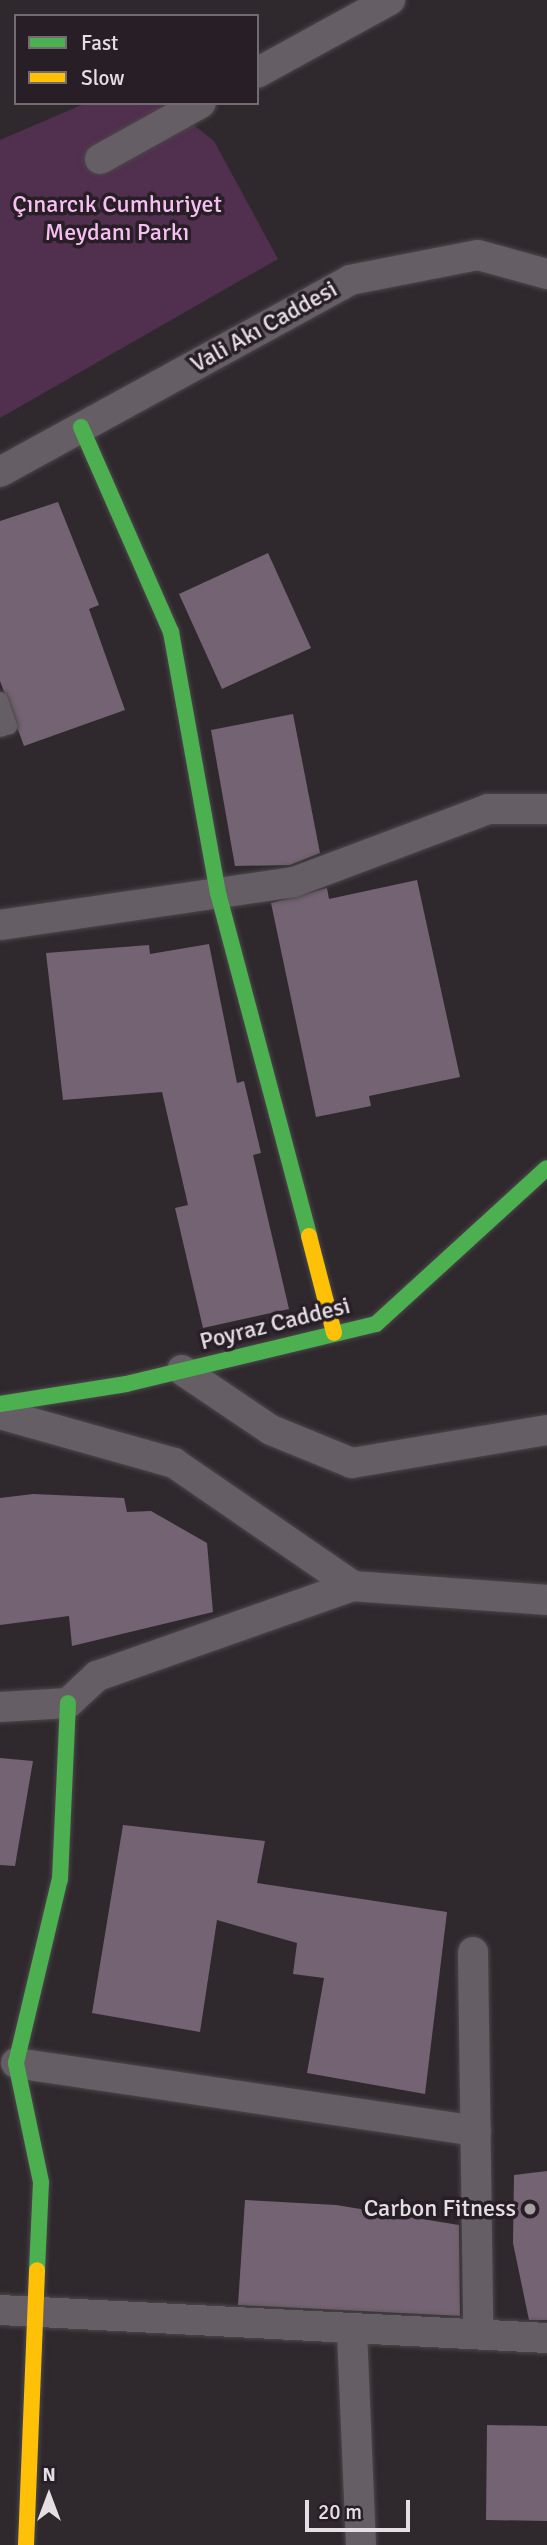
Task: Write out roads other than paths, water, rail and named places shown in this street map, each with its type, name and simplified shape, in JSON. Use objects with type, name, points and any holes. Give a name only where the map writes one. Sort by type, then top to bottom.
[{"type":"street","points":[[259,72],[390,0]]},
{"type":"street","points":[[100,159],[197,105]]},
{"type":"street","name":"Vali Akı Caddesi","points":[[0,472],[350,280],[478,255],[547,274]]},
{"type":"street","points":[[81,427],[171,632],[218,893],[334,1334]]},
{"type":"street","points":[[0,925],[294,882],[488,809],[547,809]]},
{"type":"street","name":"Poyraz Caddesi","points":[[0,1404],[182,1370],[376,1324],[547,1168]]},
{"type":"street","points":[[182,1370],[271,1430],[352,1463],[547,1430]]},
{"type":"street","points":[[0,1414],[174,1463],[353,1586]]},
{"type":"street","points":[[0,1707],[68,1703],[97,1676],[353,1586],[547,1600]]},
{"type":"street","points":[[26,2545],[41,2182],[16,2063],[60,1879],[68,1703]]},
{"type":"street","points":[[473,1952],[478,2333]]},
{"type":"street","points":[[16,2063],[476,2131]]},
{"type":"street","points":[[0,2310],[37,2315],[547,2338]]},
{"type":"street","points":[[352,2331],[361,2545]]},
{"type":"lane","points":[[0,700],[9,726],[0,729]]},
{"type":"place","name":"Carbon Fitness","points":[[530,2209]]},
{"type":"park label","name":"Çınarcık Cumhuriyet Meydanı Parkı","points":[[117,219]]}]
